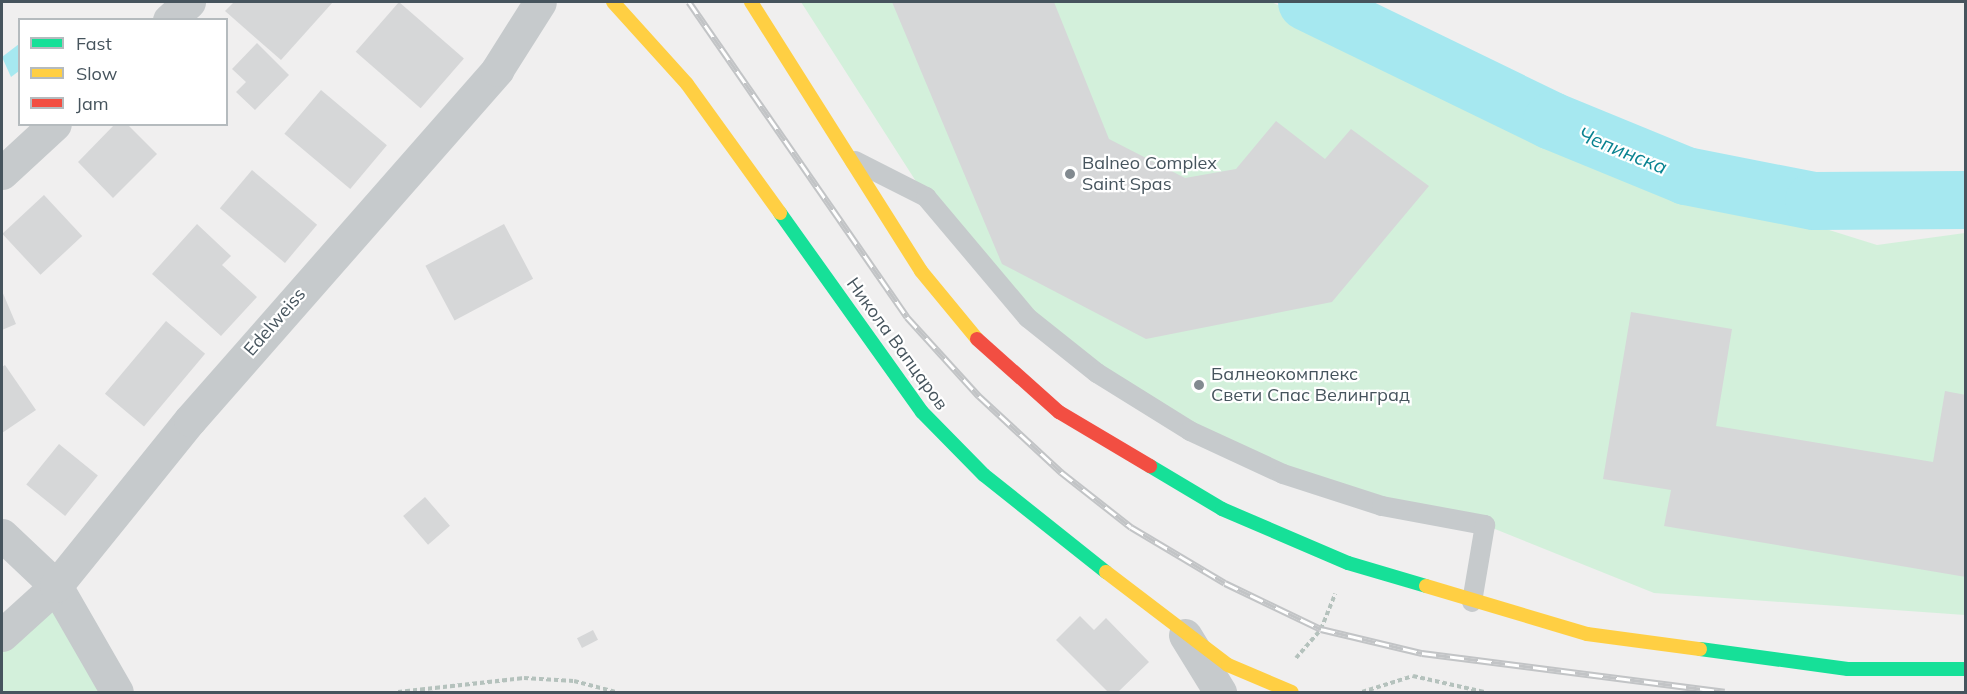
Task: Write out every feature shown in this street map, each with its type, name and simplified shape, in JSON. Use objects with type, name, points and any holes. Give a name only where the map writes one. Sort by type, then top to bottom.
[{"type":"street","points":[[171,18],[189,2]]},
{"type":"street","name":"Edelweiss","points":[[2,634],[56,586],[190,420],[497,70],[540,2]]},
{"type":"street","name":"Никола Вапцаров","points":[[613,2],[687,84],[922,412],[984,475],[1185,635],[1228,665],[1292,693]]},
{"type":"street","points":[[751,2],[921,271],[987,351],[1059,412],[1222,509],[1348,563],[1472,602],[1587,634],[1684,651],[1848,669],[1965,669]]},
{"type":"street","points":[[2,173],[53,126]]},
{"type":"street","points":[[2,535],[56,586],[117,693]]},
{"type":"street","points":[[1185,635],[1220,693]]},
{"type":"lane","points":[[850,159],[926,197],[1028,318],[1097,374],[1190,431],[1283,474],[1382,506],[1485,525],[1472,602]]},
{"type":"path","points":[[1273,685],[1321,629],[1348,563]]},
{"type":"path","points":[[1362,693],[1413,676],[1484,693]]},
{"type":"path","points":[[398,693],[524,678],[574,681],[616,693]]},
{"type":"green space","points":[[801,2],[1271,2],[1429,69],[1547,131],[1689,186],[1877,245],[1965,233],[1965,615],[1654,593],[1485,525],[1382,506],[1190,431],[1028,318],[926,197]]},
{"type":"green space","points":[[53,604],[103,692],[2,692],[2,645]]},
{"type":"water","points":[[18,45],[18,72],[11,77],[2,57]]},
{"type":"building","points":[[234,2],[333,2],[281,60],[225,11]]},
{"type":"building","points":[[399,2],[464,58],[421,108],[356,52]]},
{"type":"building","name":"Balneo Complex Saint Spas","points":[[892,2],[1054,2],[1109,139],[1185,178],[1236,169],[1276,121],[1325,159],[1351,129],[1429,186],[1332,302],[1146,339],[1002,264]]},
{"type":"building","points":[[257,43],[289,75],[255,110],[236,92],[246,82],[232,69]]},
{"type":"building","points":[[321,90],[387,145],[350,189],[284,134]]},
{"type":"building","points":[[113,126],[129,126],[157,154],[113,198],[78,162]]},
{"type":"building","points":[[252,170],[317,225],[285,263],[220,208]]},
{"type":"building","points":[[44,195],[82,236],[41,275],[2,234]]},
{"type":"building","points":[[197,224],[231,256],[222,265],[257,297],[221,336],[152,274]]},
{"type":"building","points":[[504,224],[533,279],[455,321],[425,266]]},
{"type":"building","points":[[2,291],[16,324],[2,330]]},
{"type":"building","points":[[1631,312],[1732,329],[1716,426],[1933,462],[1945,391],[1966,395],[1966,577],[1664,526],[1671,490],[1603,479]]},
{"type":"building","points":[[166,321],[205,354],[144,427],[105,394]]},
{"type":"building","points":[[5,365],[36,410],[2,433],[2,367]]},
{"type":"building","points":[[59,444],[98,475],[65,516],[26,484]]},
{"type":"building","points":[[425,497],[450,526],[428,545],[403,516]]},
{"type":"building","points":[[1080,616],[1094,630],[1106,618],[1149,662],[1118,692],[1108,692],[1056,640]]},
{"type":"building","points":[[593,630],[598,640],[582,648],[577,638]]},
{"type":"waterway","name":"Чепинска","points":[[1307,2],[1552,121],[1686,176],[1814,201],[1966,200]]},
{"type":"railway","points":[[689,2],[907,317],[979,396],[1061,472],[1131,527],[1225,583],[1321,629],[1422,653],[1725,692]]},
{"type":"traffic: fast","points":[[780,213],[922,412],[984,475],[1106,572]]},
{"type":"traffic: fast","points":[[1150,466],[1222,509],[1348,563],[1426,586]]},
{"type":"traffic: fast","points":[[1700,649],[1848,669],[1966,669]]},
{"type":"traffic: slow","points":[[613,2],[687,84],[780,213]]},
{"type":"traffic: slow","points":[[751,2],[921,271],[977,339]]},
{"type":"traffic: slow","points":[[1106,572],[1228,665],[1292,692]]},
{"type":"traffic: slow","points":[[1426,586],[1587,634],[1700,649]]},
{"type":"traffic: jam","points":[[977,339],[1059,412],[1150,466]]},
{"type":"place","name":"Balneo Complex Saint Spas","points":[[1070,174]]},
{"type":"place","name":"Балнеокомплекс Свети Спас Велинград","points":[[1199,385]]}]
